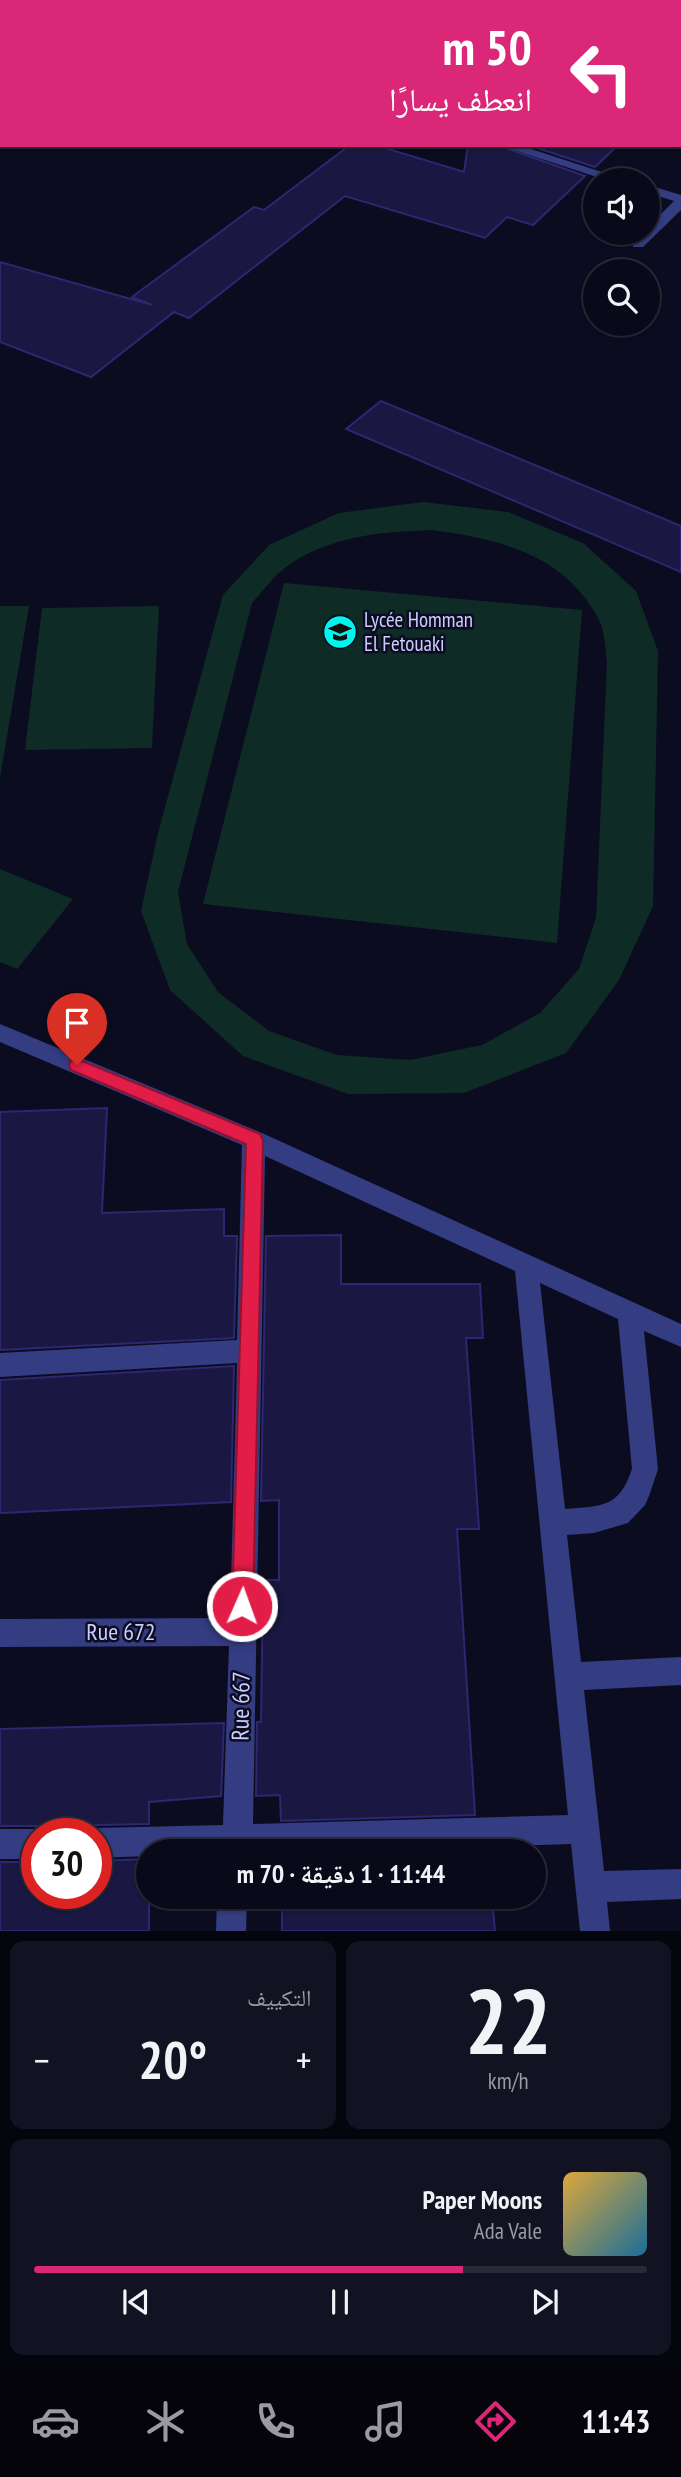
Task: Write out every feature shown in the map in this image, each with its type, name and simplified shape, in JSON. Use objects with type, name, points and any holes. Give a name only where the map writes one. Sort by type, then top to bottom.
[{"type":"street","points":[[512,147],[583,169]]},
{"type":"street","points":[[660,193],[681,200],[660,221]]},
{"type":"street","points":[[0,1033],[254,1140],[681,1336]]},
{"type":"street","name":"Rue 667","points":[[236,1839],[254,1140]]},
{"type":"street","points":[[526,1264],[595,1931]]},
{"type":"street","points":[[553,1523],[594,1520],[619,1514],[636,1496],[645,1469],[630,1312]]},
{"type":"street","points":[[0,1365],[250,1351]]},
{"type":"street","name":"Rue 672","points":[[0,1633],[242,1632]]},
{"type":"street","points":[[569,1677],[681,1671]]},
{"type":"street","points":[[380,1839],[585,1829]]},
{"type":"street","points":[[112,1843],[136,1844]]},
{"type":"street","points":[[0,1844],[21,1844]]},
{"type":"street","points":[[591,1887],[681,1884]]},
{"type":"street","points":[[231,1931],[232,1909]]},
{"type":"green space","points":[[423,502],[508,512],[583,543],[636,591],[658,651],[653,906],[619,980],[566,1053],[464,1093],[348,1094],[243,1056],[170,990],[141,911],[158,833],[223,595],[269,545],[339,513]],"holes":[[[432,530],[505,545],[549,565],[568,579],[585,598],[601,624],[607,662],[596,918],[579,969],[540,1013],[482,1045],[410,1060],[337,1055],[269,1031],[218,992],[187,944],[178,892],[252,603],[281,571],[315,550],[334,543],[393,532]]]},
{"type":"green space","points":[[284,583],[582,610],[557,943],[203,904]]},
{"type":"green space","points":[[0,606],[29,606],[0,778]]},
{"type":"green space","points":[[159,606],[152,748],[25,750],[42,608]]},
{"type":"green space","points":[[0,869],[73,899],[17,969],[0,962]]},
{"type":"building","points":[[347,147],[382,147],[464,172],[468,147],[503,147],[583,175],[533,225],[507,217],[485,238],[345,196],[189,318],[174,312],[91,377],[0,342],[0,262],[152,305],[132,297],[254,207],[264,210]]},
{"type":"building","points":[[534,147],[616,147],[595,167]]},
{"type":"building","points":[[381,401],[681,526],[681,572],[346,429]]},
{"type":"building","points":[[107,1108],[102,1213],[224,1209],[224,1236],[237,1236],[234,1338],[0,1350],[0,1112]]},
{"type":"building","points":[[341,1235],[341,1284],[480,1284],[483,1338],[466,1338],[479,1529],[457,1529],[475,1815],[281,1821],[280,1795],[256,1796],[257,1722],[261,1722],[263,1580],[279,1580],[279,1500],[261,1501],[266,1236]]},
{"type":"building","points":[[234,1366],[231,1502],[0,1513],[0,1380]]},
{"type":"building","points":[[224,1723],[221,1796],[149,1802],[149,1824],[112,1825],[112,1818],[21,1818],[21,1826],[0,1826],[0,1729]]},
{"type":"building","points":[[136,1859],[136,1909],[149,1909],[149,1931],[0,1931],[0,1862],[21,1862],[21,1909],[112,1909],[112,1860]]},
{"type":"building","points":[[282,1909],[493,1909],[495,1931],[282,1931]]},
{"type":"place","name":"Lycée Homman El Fetouaki","points":[[340,632]]},
{"type":"route","points":[[77,1065],[254,1140],[242,1606]]}]
